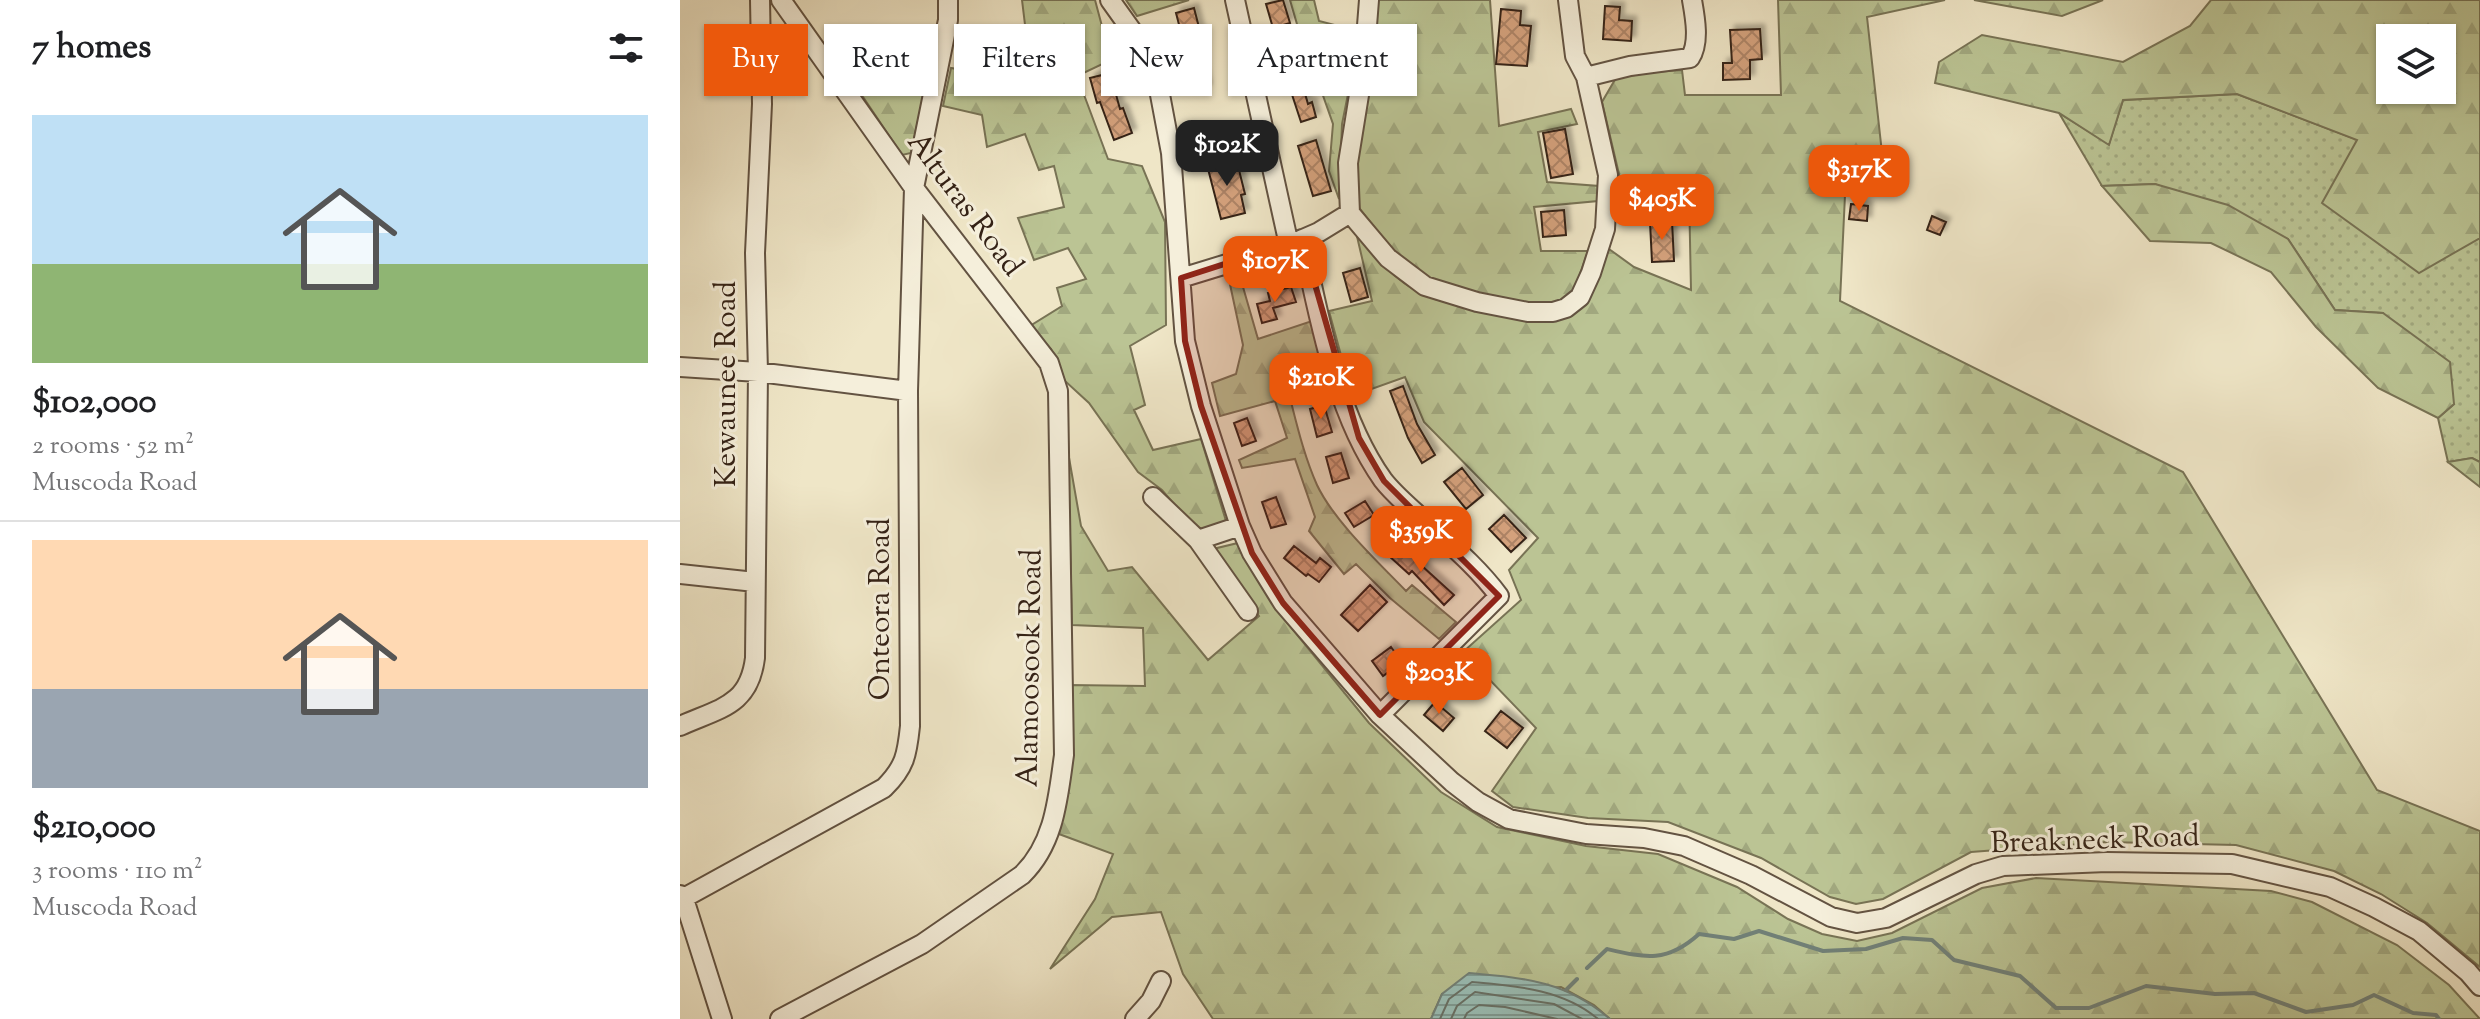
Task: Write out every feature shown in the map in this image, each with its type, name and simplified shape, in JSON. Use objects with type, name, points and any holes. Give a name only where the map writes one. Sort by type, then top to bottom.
[{"type":"street","name":"Kewaunee Road","points":[[680,726],[732,703],[745,692],[753,677],[758,372],[755,253],[762,104],[760,0]]},
{"type":"street","name":"Alturas Road","points":[[781,0],[914,188],[1049,363]]},
{"type":"street","name":"Onteora Road","points":[[681,898],[884,788],[899,773],[907,753],[910,726],[908,391],[914,188],[948,20],[948,0]]},
{"type":"street","name":"Breakneck Road","points":[[1110,0],[1140,42],[1158,84],[1171,153],[1185,341],[1201,406],[1240,526],[1265,576],[1283,603],[1380,715],[1478,802],[1509,819],[1586,834],[1644,838],[1684,846],[1751,875],[1831,917],[1857,923],[1886,918],[1976,874],[2003,866],[2107,862],[2232,864],[2330,887],[2374,907],[2419,931],[2480,986]]},
{"type":"street","points":[[1235,0],[1296,242],[1343,399],[1359,438],[1384,481],[1484,577],[1499,596],[1380,715]]},
{"type":"street","points":[[1369,0],[1364,64],[1348,163],[1350,213],[1388,258],[1425,286],[1477,302],[1528,312],[1553,312],[1566,308],[1580,297],[1605,229],[1608,175],[1586,77],[1575,56],[1568,0]]},
{"type":"street","points":[[1586,77],[1630,66],[1690,58],[1696,44],[1692,0]]},
{"type":"street","points":[[1181,278],[1296,242],[1350,213]]},
{"type":"street","name":"Alamoosook Road","points":[[780,1019],[922,944],[1022,875],[1035,862],[1048,836],[1064,755],[1058,391],[1049,363]]},
{"type":"street","points":[[680,367],[758,372],[908,391]]},
{"type":"street","points":[[1153,497],[1198,540],[1248,611]]},
{"type":"street","points":[[1198,540],[1240,526]]},
{"type":"street","points":[[680,574],[755,582]]},
{"type":"street","points":[[681,898],[722,1019]]},
{"type":"street","points":[[1135,1019],[1151,1001],[1161,981]]},
{"type":"highlighted area","points":[[1302,239],[1359,438],[1384,481],[1499,596],[1380,715],[1283,603],[1252,553],[1201,406],[1185,341],[1181,278]]},
{"type":"green space","points":[[1022,0],[1095,0],[1101,24],[1101,65],[1085,72],[1085,24],[1025,24]]},
{"type":"green space","points":[[1126,0],[1189,0],[1137,16]]},
{"type":"green space","points":[[1290,0],[1314,0],[1319,21],[1331,24],[1297,24]]},
{"type":"green space","points":[[1378,0],[1490,0],[1499,126],[1571,109],[1577,124],[1538,132],[1547,182],[1599,186],[1598,201],[1534,207],[1541,251],[1588,251],[1575,288],[1564,299],[1548,305],[1518,304],[1429,282],[1397,256],[1357,205],[1356,162],[1367,96],[1417,96],[1417,24],[1376,24]]},
{"type":"green space","points":[[1778,0],[1945,0],[1867,17],[1882,153],[1846,174],[1840,301],[2183,472],[2377,790],[2480,831],[2480,967],[2427,923],[2381,894],[2334,871],[2236,845],[2107,842],[1971,852],[1883,899],[1856,904],[1830,897],[1761,858],[1668,822],[1588,818],[1513,807],[1492,791],[1536,728],[1463,652],[1521,600],[1509,570],[1538,538],[1424,422],[1405,377],[1352,396],[1329,311],[1372,301],[1356,232],[1385,267],[1413,289],[1434,299],[1495,314],[1539,319],[1567,316],[1577,305],[1609,249],[1634,267],[1691,290],[1689,192],[1623,191],[1602,102],[1616,78],[1682,70],[1685,95],[1781,95]]},
{"type":"green space","points":[[1974,0],[2103,0],[2062,16]]},
{"type":"green space","points":[[2211,0],[2480,0],[2480,238],[2419,273],[2322,203],[2357,140],[2237,94],[2123,100],[2109,145],[2059,113],[1935,83],[1939,62],[1982,35],[2123,62],[2190,26]]},
{"type":"green space","points":[[951,68],[954,69],[954,96],[1084,96],[1108,159],[1142,166],[1165,222],[1166,325],[1130,346],[1145,405],[1134,410],[1153,450],[1201,439],[1226,521],[1198,532],[1162,490],[1138,472],[1089,403],[1065,381],[1051,349],[1030,326],[1062,306],[1057,288],[1086,279],[1068,248],[1034,260],[1018,218],[1064,207],[1054,166],[1039,170],[1025,134],[987,147],[982,115],[943,106]]},
{"type":"green space","points":[[2237,94],[2358,140],[2480,238],[2480,462],[2472,458],[2448,462],[2438,418],[2454,404],[2383,313],[2335,310],[2288,239],[2155,184],[2102,186],[2059,113],[2109,144],[2123,100]]},
{"type":"green space","points":[[862,96],[923,96],[911,153],[902,155]]},
{"type":"green space","points":[[1323,96],[1348,96],[1342,124],[1339,199],[1329,171],[1333,124]]},
{"type":"green space","points":[[2155,184],[2228,205],[2288,239],[2335,310],[2383,313],[2450,362],[2454,404],[2438,418],[2378,388],[2316,327],[2271,272],[2211,243],[2150,241],[2102,186]]},
{"type":"green space","points":[[1245,267],[1250,278],[1243,287],[1258,339],[1312,321],[1327,377],[1289,394],[1317,485],[1345,527],[1406,591],[1412,585],[1456,622],[1439,639],[1390,598],[1356,564],[1344,574],[1309,531],[1315,517],[1295,459],[1242,468],[1239,460],[1287,438],[1275,401],[1220,416],[1212,383],[1236,374],[1243,345],[1228,275]]},
{"type":"green space","points":[[1068,452],[1081,526],[1108,571],[1132,567],[1208,660],[1259,616],[1213,549],[1238,543],[1276,609],[1369,723],[1441,792],[1497,827],[1586,846],[1658,854],[1737,887],[1788,919],[1822,934],[1857,941],[1892,933],[1982,888],[2036,878],[2271,891],[2312,902],[2397,945],[2449,985],[2480,1019],[1610,1019],[1594,1005],[1561,987],[1442,994],[1431,1019],[1213,1019],[1183,974],[1161,912],[1112,917],[1050,969],[1095,899],[1113,854],[1059,834],[1064,809],[1070,685],[1145,686],[1143,628],[1072,625]]},
{"type":"green space","points":[[2472,458],[2480,462],[2480,487],[2448,462]]},
{"type":"water","points":[[1469,973],[1527,980],[1561,989],[1594,1006],[1610,1019],[1431,1019],[1442,994]]},
{"type":"building","points":[[1283,0],[1290,23],[1272,24],[1266,4]]},
{"type":"building","points":[[1605,6],[1620,7],[1619,20],[1632,21],[1631,41],[1603,39]]},
{"type":"building","points":[[1194,8],[1198,24],[1179,24],[1176,13]]},
{"type":"building","points":[[1501,9],[1521,11],[1520,25],[1531,26],[1527,66],[1496,64]]},
{"type":"building","points":[[1760,29],[1762,59],[1750,60],[1750,79],[1723,80],[1723,63],[1732,63],[1730,30]]},
{"type":"building","points":[[1101,75],[1101,96],[1116,96],[1132,133],[1114,140],[1100,102],[1097,103],[1090,78]]},
{"type":"building","points":[[1292,96],[1306,96],[1308,104],[1312,102],[1316,117],[1301,122]]},
{"type":"building","points":[[1565,129],[1573,174],[1551,178],[1543,133]]},
{"type":"building","points":[[1316,140],[1331,191],[1313,196],[1298,146]]},
{"type":"building","points":[[1236,158],[1245,194],[1241,195],[1245,213],[1221,219],[1207,165]]},
{"type":"building","points":[[1851,204],[1868,206],[1867,221],[1849,219]]},
{"type":"building","points":[[1564,210],[1566,235],[1543,237],[1541,212]]},
{"type":"building","points":[[1932,216],[1946,222],[1940,235],[1927,230]]},
{"type":"building","points":[[1672,221],[1674,261],[1652,262],[1650,222]]},
{"type":"building","points":[[1360,268],[1368,297],[1351,302],[1343,273]]},
{"type":"building","points":[[1291,287],[1296,302],[1273,308],[1277,319],[1262,323],[1257,304],[1270,301],[1268,293]]},
{"type":"building","points":[[1403,386],[1417,424],[1435,455],[1422,463],[1408,438],[1390,391]]},
{"type":"building","points":[[1324,405],[1332,432],[1317,437],[1310,409]]},
{"type":"building","points":[[1247,418],[1256,441],[1242,446],[1234,423]]},
{"type":"building","points":[[1341,453],[1349,478],[1333,483],[1326,457]]},
{"type":"building","points":[[1462,468],[1483,495],[1466,509],[1444,482]]},
{"type":"building","points":[[1276,497],[1286,524],[1271,528],[1262,502]]},
{"type":"building","points":[[1365,501],[1374,515],[1354,527],[1345,513]]},
{"type":"building","points":[[1504,515],[1526,538],[1511,552],[1489,529]]},
{"type":"building","points":[[1399,545],[1454,595],[1444,605],[1412,571],[1409,574],[1389,556]]},
{"type":"building","points":[[1294,546],[1316,563],[1320,558],[1331,567],[1319,582],[1308,574],[1306,576],[1284,558]]},
{"type":"building","points":[[1370,585],[1387,602],[1358,631],[1341,615]]},
{"type":"building","points":[[1391,647],[1402,662],[1383,676],[1372,661]]},
{"type":"building","points":[[1435,702],[1454,718],[1443,731],[1424,715]]},
{"type":"building","points":[[1501,711],[1523,728],[1507,748],[1485,731]]},
{"type":"waterway","points":[[1587,968],[1607,949],[1656,956],[1677,950],[1699,934],[1734,939],[1759,931],[1823,951],[1866,949],[1903,938],[1932,940],[1954,960],[2020,976],[2056,1008],[2089,1008],[2146,986],[2215,994],[2254,993],[2306,1012],[2353,1005],[2374,995],[2413,1013],[2436,1015],[2439,1019]]},
{"type":"waterway","points":[[1566,990],[1577,979]]}]
